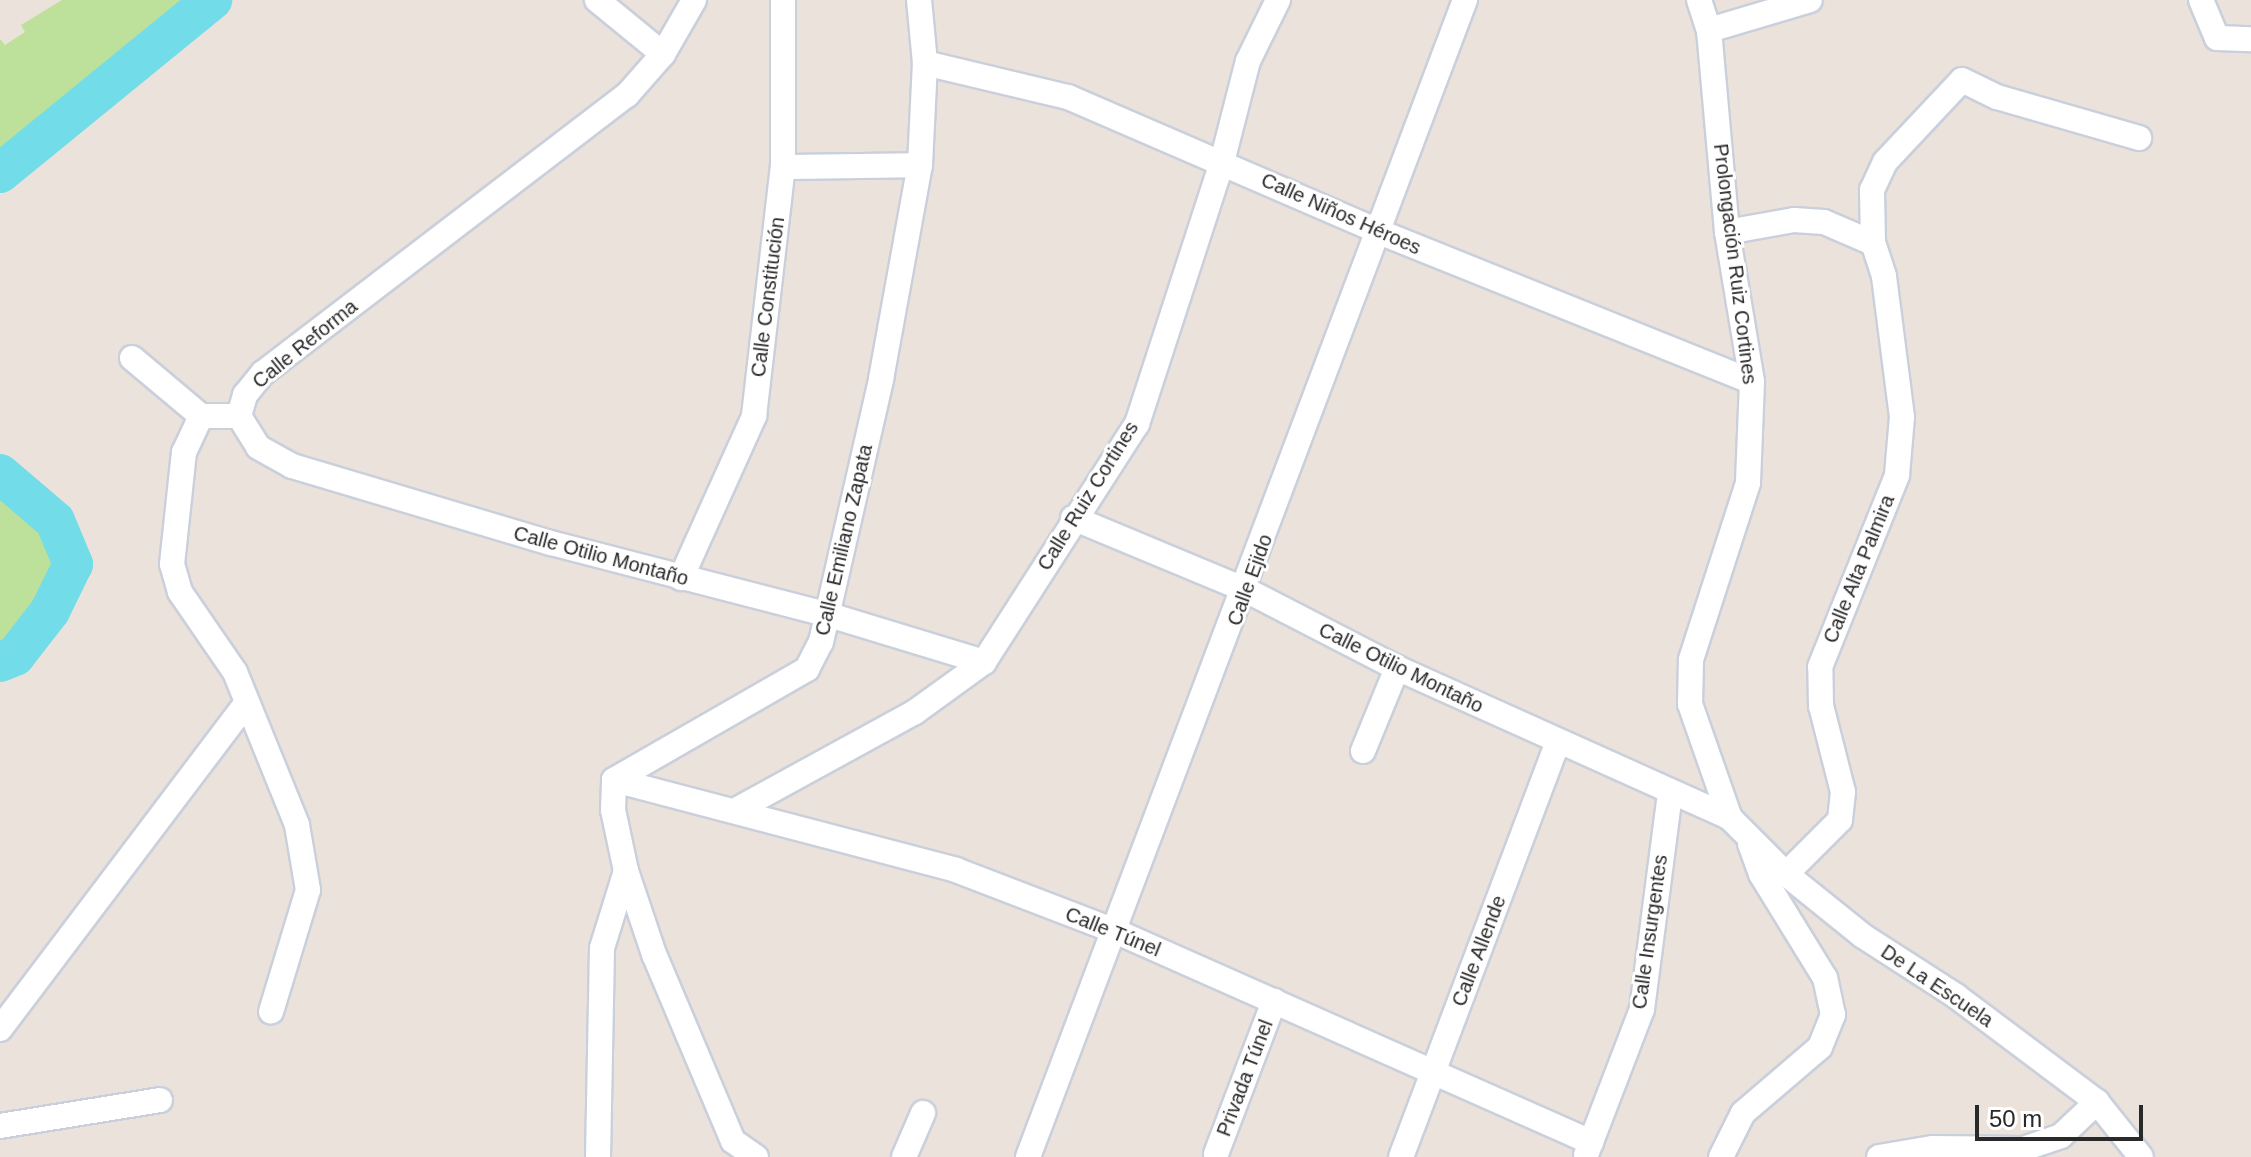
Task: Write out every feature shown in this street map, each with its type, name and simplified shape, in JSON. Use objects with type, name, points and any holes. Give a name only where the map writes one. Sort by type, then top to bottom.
[{"type":"street","points":[[597,0],[663,54]]},
{"type":"street","name":"Calle Reforma","points":[[239,416],[245,395],[263,373],[627,95],[663,54],[694,0]]},
{"type":"street","name":"Calle Constitución","points":[[681,578],[754,416],[783,167],[783,0]]},
{"type":"street","name":"Calle Emiliano Zapata","points":[[614,780],[807,669],[821,642],[881,379],[920,165],[925,63],[919,0]]},
{"type":"street","name":"Calle Ruiz Cortines","points":[[736,810],[915,712],[984,662],[1073,518],[1137,424],[1222,162],[1248,61],[1278,0]]},
{"type":"street","name":"Calle Ejido","points":[[1028,1157],[1246,590],[1465,0]]},
{"type":"street","points":[[1699,0],[1709,30],[1810,0]]},
{"type":"street","points":[[2201,0],[2217,38],[2251,39]]},
{"type":"street","name":"Prolongación Ruiz Cortines","points":[[1709,30],[1727,232],[1752,382],[1748,483],[1691,660],[1690,704],[1730,818]]},
{"type":"street","name":"Calle Niños Héroes","points":[[925,63],[1068,97],[1377,231],[1752,382]]},
{"type":"street","name":"Calle Alta Palmira","points":[[1786,874],[1840,820],[1843,792],[1821,706],[1820,667],[1897,475],[1902,417],[1884,276],[1873,243],[1872,190],[1885,162],[1962,80],[1997,97],[2139,138]]},
{"type":"street","points":[[783,167],[920,165]]},
{"type":"street","points":[[1727,232],[1794,220],[1824,222],[1873,243]]},
{"type":"street","points":[[132,358],[201,416],[239,416]]},
{"type":"street","points":[[201,416],[184,452],[172,564],[180,592],[235,672],[297,825],[308,890],[271,1012]]},
{"type":"street","name":"Calle Otilio Montaño","points":[[239,416],[258,447],[292,466],[681,578],[826,614],[984,662]]},
{"type":"street","name":"Calle Otilio Montaño","points":[[1073,518],[1246,590],[1397,668],[1557,744],[1730,818]]},
{"type":"street","points":[[1363,751],[1397,668]]},
{"type":"street","points":[[0,1029],[246,704]]},
{"type":"street","name":"Calle Allende","points":[[1401,1157],[1557,744]]},
{"type":"street","points":[[614,780],[613,810],[626,871],[654,954],[733,1141],[756,1157]]},
{"type":"street","name":"Calle Túnel","points":[[614,780],[956,870],[1115,931],[1274,1001],[1433,1072],[1588,1150]]},
{"type":"street","name":"Calle Insurgentes","points":[[1588,1150],[1642,1009],[1670,793]]},
{"type":"street","name":"De La Escuela","points":[[1730,818],[1786,874],[1863,936],[1956,996],[2097,1102],[2141,1157]]},
{"type":"street","points":[[1721,1157],[1743,1113],[1820,1047],[1833,1015],[1825,978],[1761,874],[1747,838]]},
{"type":"street","points":[[598,1157],[602,948],[626,871]]},
{"type":"street","name":"Privada Túnel","points":[[1216,1154],[1274,1001]]},
{"type":"street","points":[[0,1126],[160,1100]]},
{"type":"street","points":[[1879,1157],[1933,1148],[2023,1149],[2061,1136],[2097,1102]]},
{"type":"street","points":[[904,1157],[923,1113]]},
{"type":"green space","points":[[62,0],[190,0],[0,157],[0,39],[5,45],[25,32],[21,25]]},
{"type":"green space","points":[[0,472],[46,517],[76,570],[68,618],[31,651],[0,666]]},
{"type":"waterway","points":[[0,173],[212,0]]},
{"type":"waterway","points":[[0,474],[55,521],[73,564],[50,611],[15,656],[0,662]]}]
